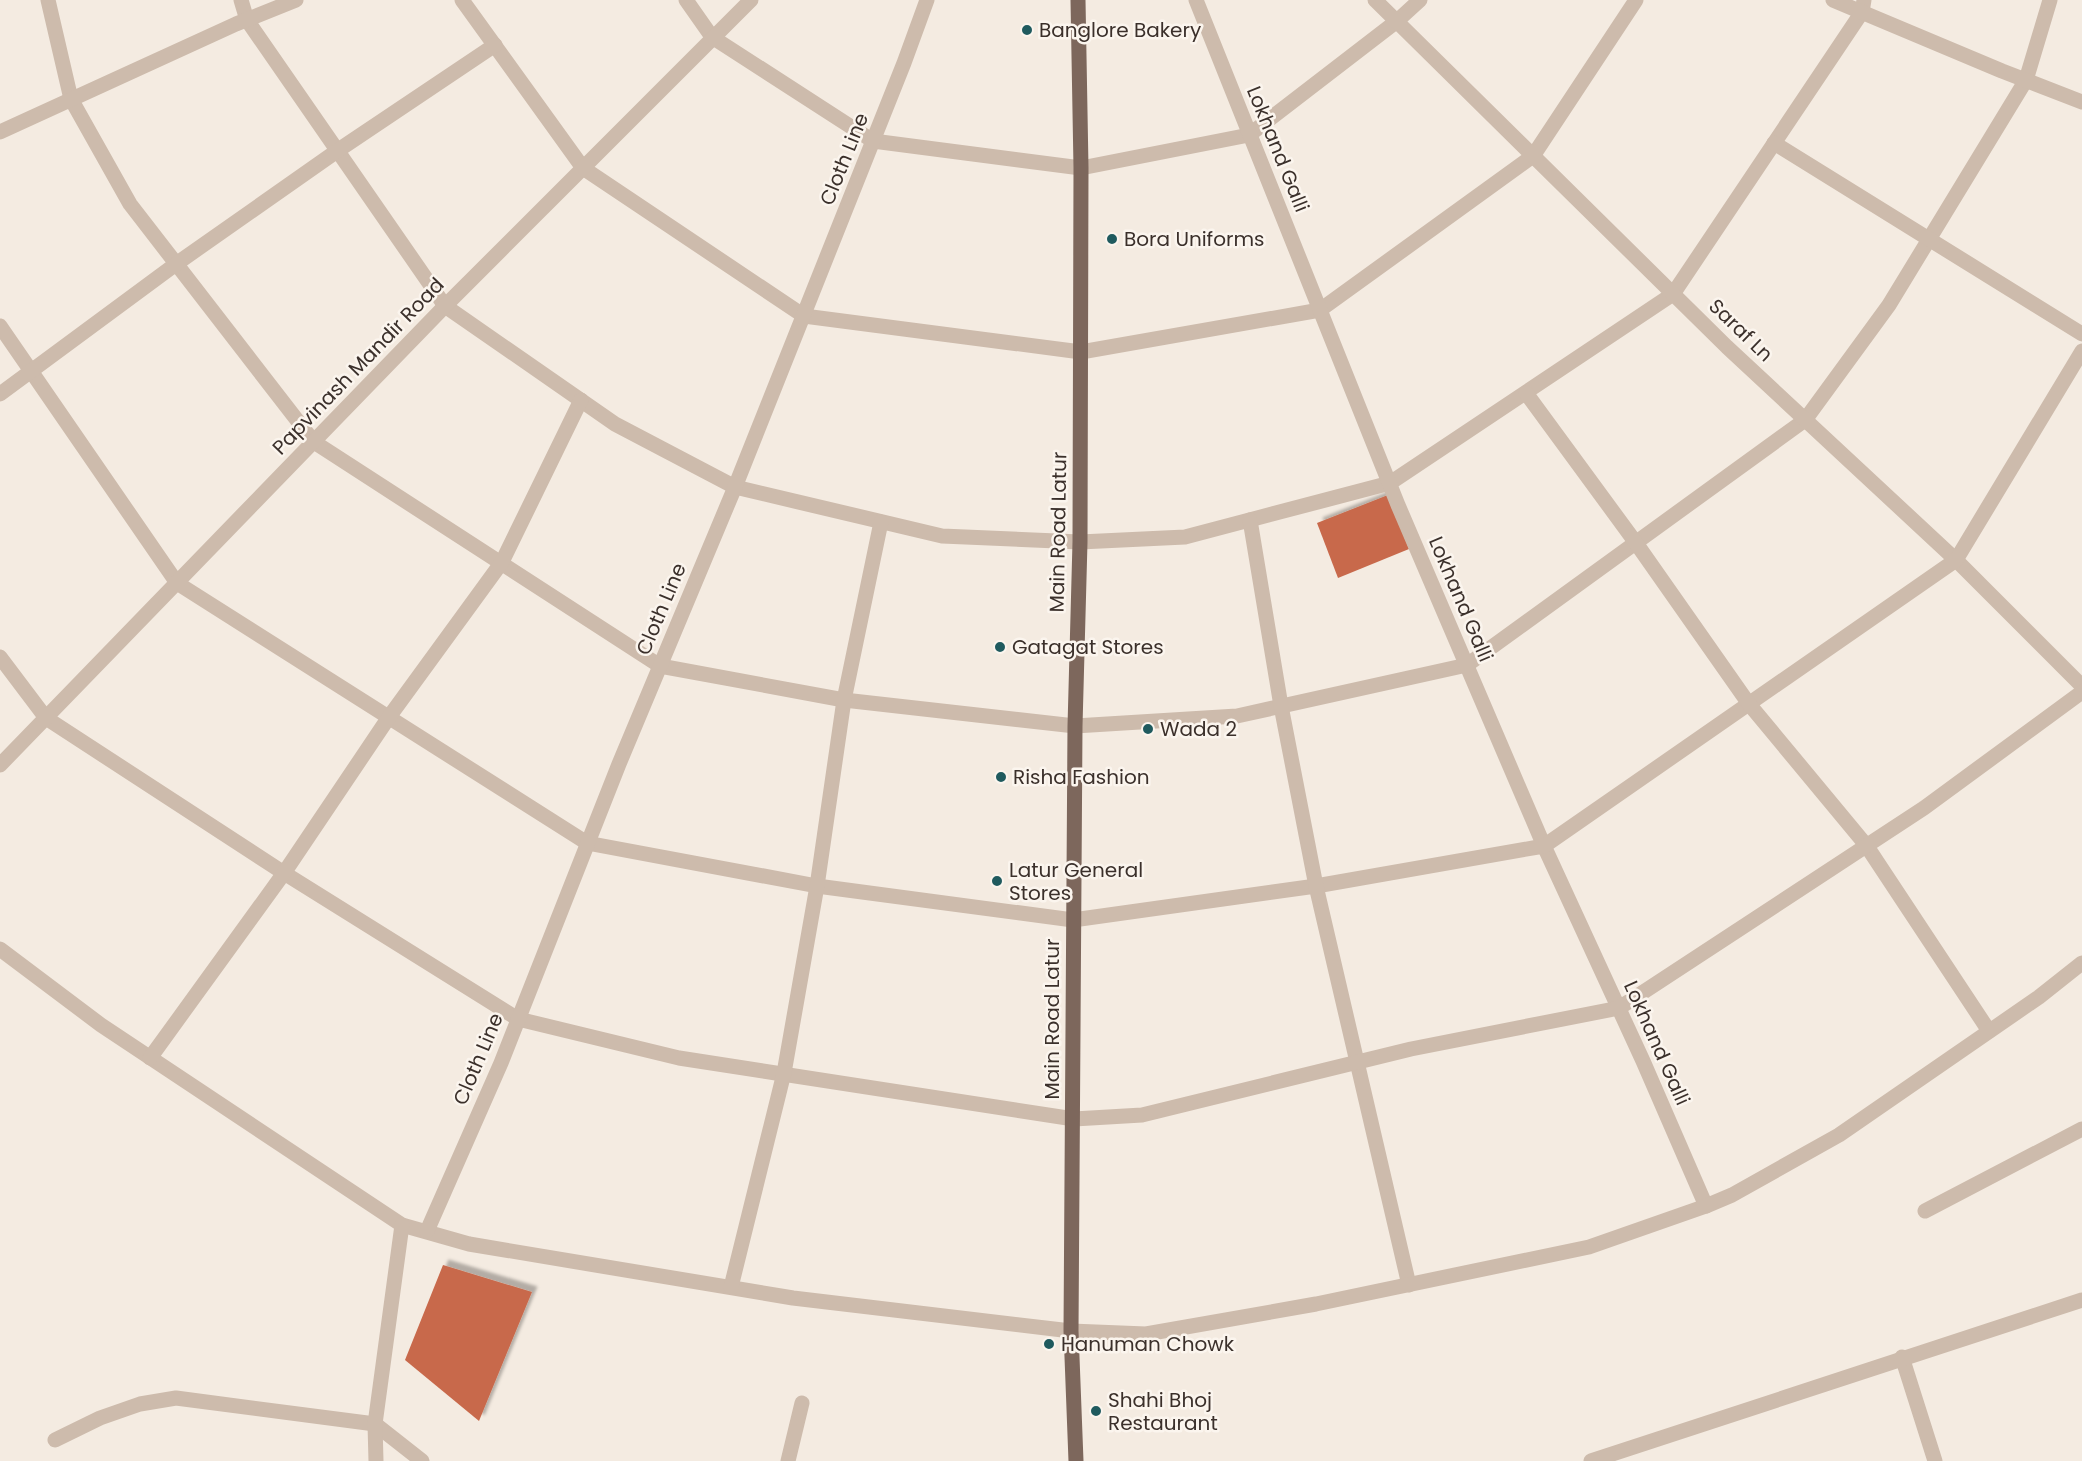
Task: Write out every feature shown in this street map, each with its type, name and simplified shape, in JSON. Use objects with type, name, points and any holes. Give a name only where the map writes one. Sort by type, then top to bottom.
[{"type":"main road","name":"Main Road Latur","points":[[1076,1461],[1071,1331],[1074,1119],[1073,920],[1081,352],[1078,0]]},
{"type":"street","points":[[48,0],[71,99],[130,204],[314,442],[660,666],[844,700],[1075,726],[1237,716],[1467,665],[1805,420],[1889,305],[2026,80],[2050,0]]},
{"type":"street","points":[[242,0],[247,20],[445,306],[615,424],[735,487],[942,536],[1080,542],[1185,537],[1390,483],[1673,294],[1863,6]]},
{"type":"street","points":[[0,132],[296,0]]},
{"type":"street","points":[[462,0],[583,168],[804,316],[1081,352],[1320,310],[1533,156],[1636,0]]},
{"type":"street","points":[[686,0],[712,37],[873,141],[1081,168],[1249,135],[1397,21],[1420,0]]},
{"type":"street","name":"Papvinash Mandir Road","points":[[0,765],[445,306],[751,0]]},
{"type":"street","name":"Cloth Line","points":[[427,1231],[518,1019],[660,666],[735,487],[927,0]]},
{"type":"street","name":"Lokhand Galli","points":[[1196,0],[1390,483],[1544,846],[1619,1008],[1706,1206]]},
{"type":"street","name":"Saraf Ln","points":[[1375,0],[1727,347],[1956,560],[2082,686]]},
{"type":"street","points":[[1833,0],[1863,6],[2026,80],[2082,102]]},
{"type":"street","points":[[0,394],[176,264],[337,151],[495,45]]},
{"type":"street","points":[[1774,143],[2082,334]]},
{"type":"street","points":[[0,326],[177,583],[588,843],[817,886],[1073,920],[1316,886],[1544,846],[1956,560],[2082,351]]},
{"type":"street","points":[[1526,393],[1636,543],[1749,704],[1866,845],[1989,1031]]},
{"type":"street","points":[[150,1058],[285,873],[389,717],[502,562],[581,400]]},
{"type":"street","points":[[1250,520],[1281,706],[1316,886],[1409,1284]]},
{"type":"street","points":[[731,1287],[784,1073],[817,886],[844,700],[881,522]]},
{"type":"street","points":[[0,657],[46,718],[285,873],[518,1019],[679,1058],[1074,1119],[1143,1115],[1423,1047],[1619,1008],[1924,808],[2082,692]]},
{"type":"street","points":[[0,949],[101,1025],[402,1224],[469,1244],[793,1298],[1071,1331],[1146,1334],[1316,1304],[1589,1247],[1706,1206],[1732,1195],[1839,1135],[2039,996],[2082,963]]},
{"type":"street","points":[[1925,1211],[2082,1129]]},
{"type":"street","points":[[376,1461],[375,1424],[402,1224]]},
{"type":"street","points":[[1591,1461],[2082,1300]]},
{"type":"street","points":[[1902,1358],[1935,1461]]},
{"type":"street","points":[[55,1440],[100,1418],[140,1404],[176,1398],[375,1424],[422,1461]]},
{"type":"street","points":[[788,1461],[802,1402]]},
{"type":"building","points":[[1388,495],[1409,549],[1338,578],[1317,523]]},
{"type":"building","points":[[443,1265],[532,1292],[479,1421],[405,1360]]},
{"type":"place","name":"Banglore Bakery","points":[[1027,30]]},
{"type":"place","name":"Bora Uniforms","points":[[1112,239]]},
{"type":"place","name":"Gatagat Stores","points":[[1000,647]]},
{"type":"place","name":"Wada 2","points":[[1148,729]]},
{"type":"place","name":"Risha Fashion","points":[[1001,777]]},
{"type":"place","name":"Latur General Stores","points":[[997,881]]},
{"type":"place","name":"Hanuman Chowk","points":[[1049,1344]]},
{"type":"place","name":"Shahi Bhoj Restaurant","points":[[1096,1411]]}]
